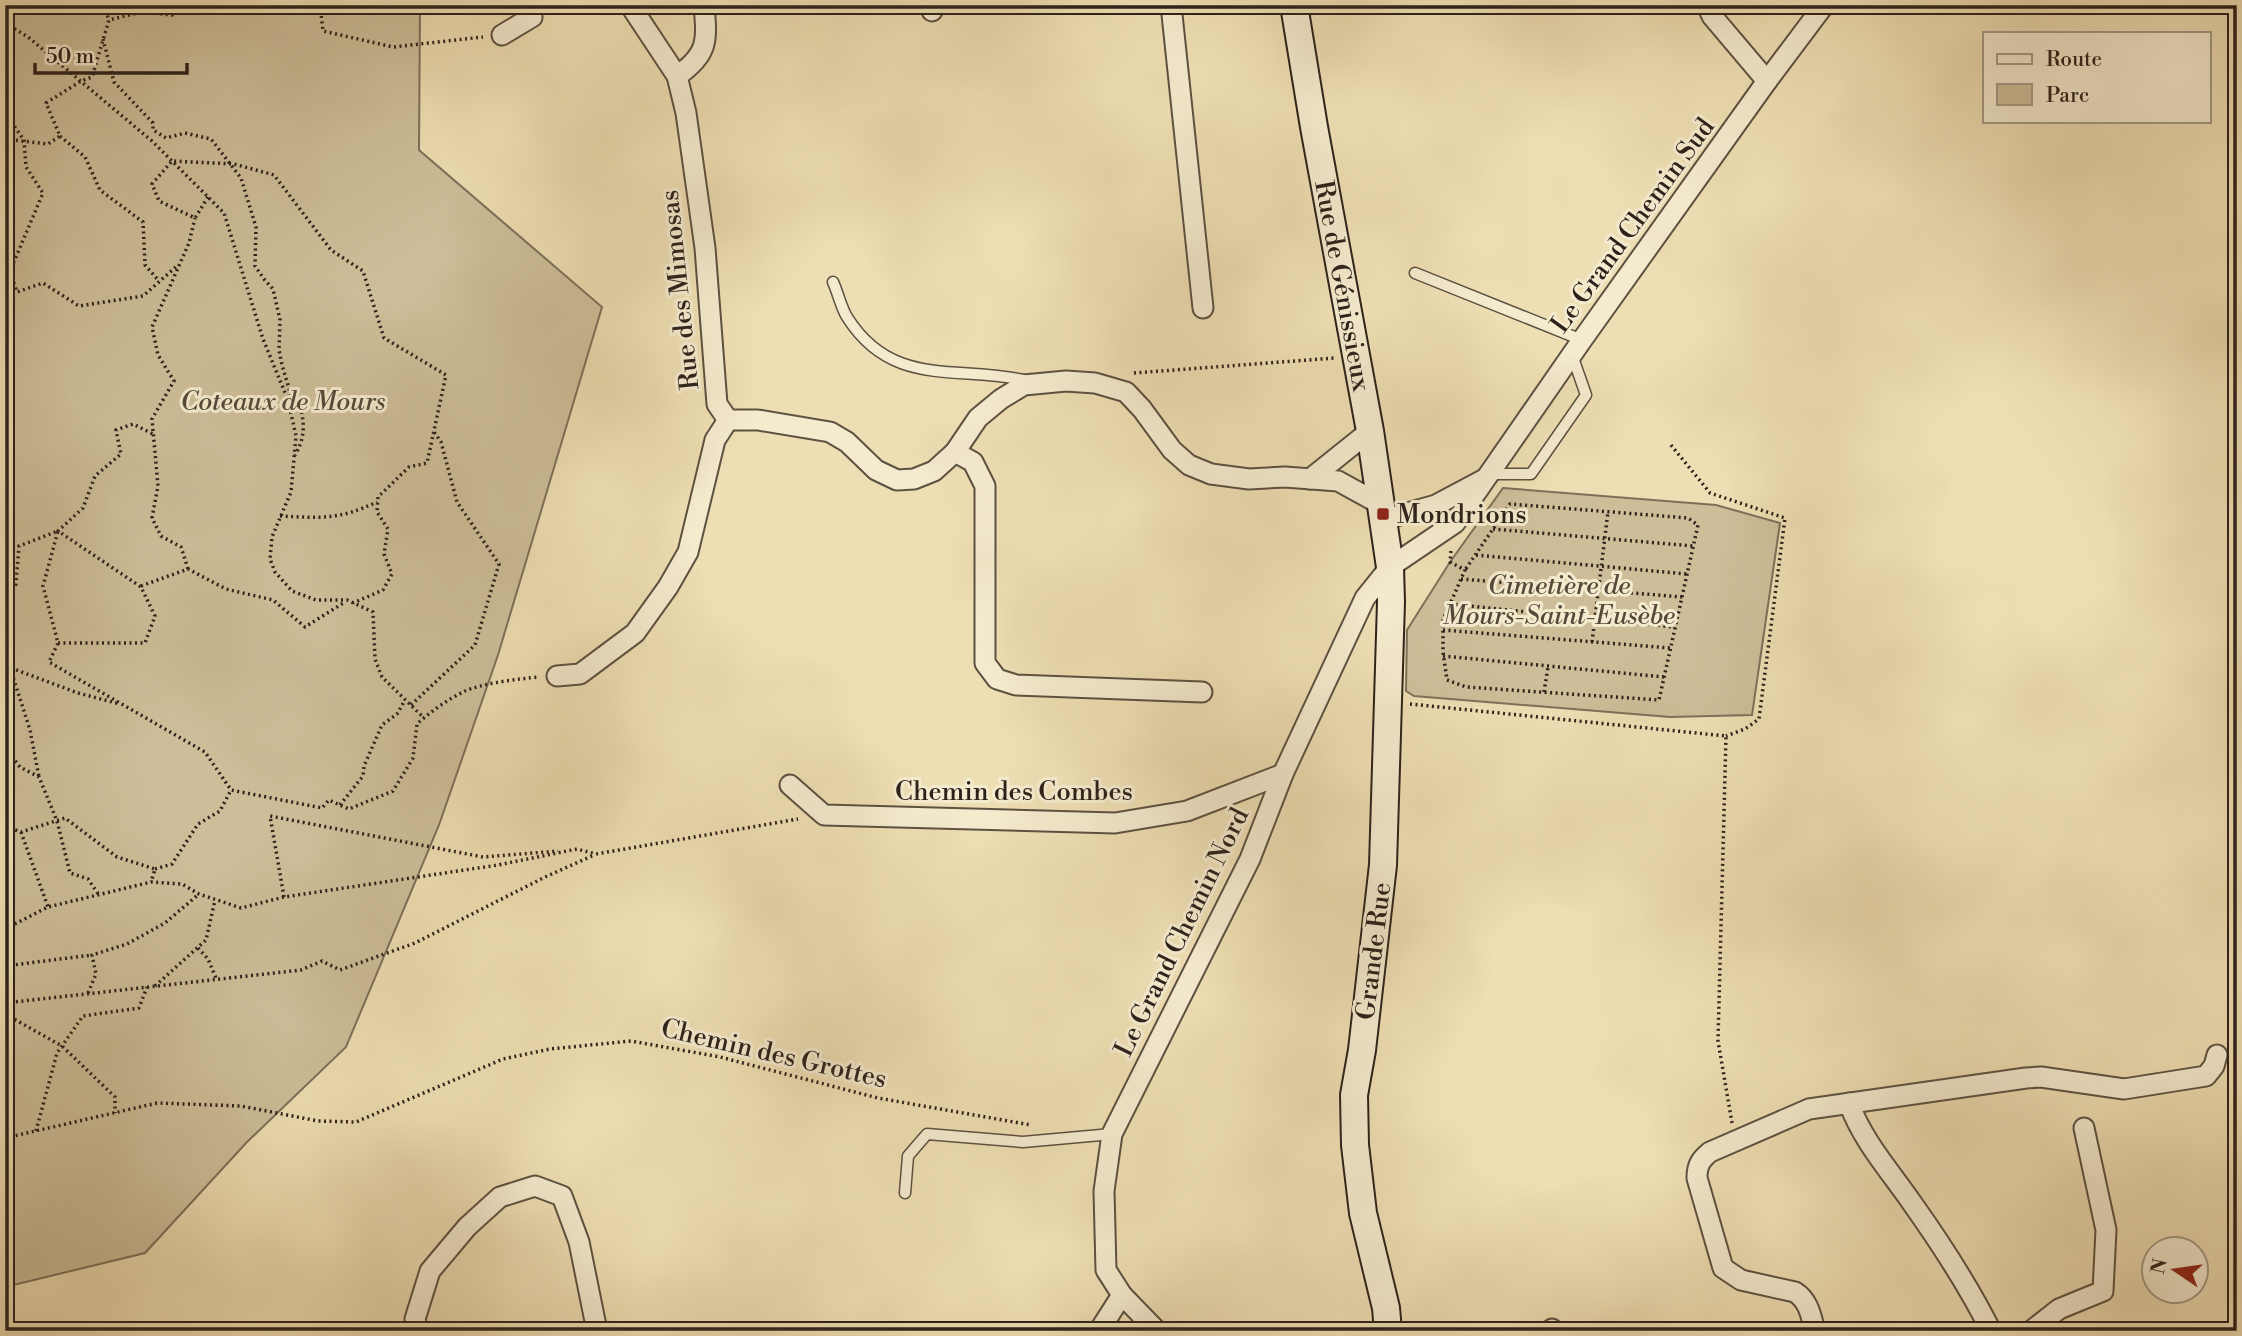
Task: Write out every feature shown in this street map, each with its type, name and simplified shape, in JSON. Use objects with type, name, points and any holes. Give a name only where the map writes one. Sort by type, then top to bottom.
[{"type":"street","points":[[502,34],[532,17],[531,5]]},
{"type":"street","name":"Rue des Mimosas","points":[[630,5],[677,76],[705,248],[717,404],[728,420],[758,420],[830,432],[847,442],[876,470],[897,481],[914,480],[934,471],[955,452],[978,418],[1024,385],[1066,381],[1095,383],[1126,392],[1172,450],[1189,465],[1211,474],[1249,479],[1285,477],[1338,481],[1381,512]]},
{"type":"street","points":[[677,76],[693,65],[706,39],[704,5]]},
{"type":"street","points":[[1171,5],[1203,308]]},
{"type":"street","name":"Rue de Génissieux","points":[[1294,5],[1370,431],[1390,567]]},
{"type":"street","points":[[1707,5],[1712,16],[1767,81]]},
{"type":"street","name":"Le Grand Chemin Sud","points":[[1390,567],[1455,523],[1577,347],[1824,5]]},
{"type":"street","points":[[557,676],[580,674],[635,633],[668,587],[688,552],[715,440],[728,420]]},
{"type":"street","points":[[1310,479],[1370,431]]},
{"type":"street","points":[[955,452],[973,462],[985,486],[985,663],[997,679],[1016,685],[1202,692]]},
{"type":"street","points":[[1381,512],[1436,505],[1488,476]]},
{"type":"street","name":"Grande Rue","points":[[1388,1331],[1386,1308],[1363,1213],[1355,1145],[1354,1095],[1362,1049],[1383,865],[1390,567]]},
{"type":"street","name":"Le Grand Chemin Nord","points":[[1157,1331],[1122,1295],[1106,1270],[1104,1191],[1112,1134],[1250,859],[1283,774],[1366,598],[1390,567]]},
{"type":"street","name":"Chemin des Combes","points":[[824,814],[1115,822],[1187,811],[1283,774]]},
{"type":"street","points":[[790,785],[824,814]]},
{"type":"street","points":[[1815,1331],[1807,1304],[1795,1292],[1741,1280],[1723,1268],[1697,1178],[1697,1167],[1702,1158],[1710,1152],[1809,1109],[2026,1078],[2042,1077],[2123,1089],[2206,1076],[2214,1066],[2217,1055]]},
{"type":"street","points":[[1849,1103],[1865,1136],[1915,1207],[1992,1331]]},
{"type":"street","points":[[2031,1331],[2059,1310],[2103,1291],[2106,1230],[2084,1128]]},
{"type":"street","points":[[418,1331],[415,1319],[430,1271],[467,1227],[500,1197],[535,1186],[562,1196],[579,1242],[597,1331]]},
{"type":"street","points":[[1099,1331],[1122,1295]]},
{"type":"lane","points":[[1415,273],[1577,347],[1586,395],[1555,440],[1531,474],[1488,476]]},
{"type":"lane","points":[[833,282],[847,316],[868,341],[891,360],[923,371],[1005,376],[1039,384]]},
{"type":"lane","points":[[905,1193],[908,1156],[927,1134],[1023,1142],[1112,1134]]},
{"type":"path","points":[[104,5],[109,20],[92,77],[80,81],[46,103],[60,136],[85,157],[100,190],[143,222],[145,265],[159,281]]},
{"type":"path","points":[[109,20],[141,12],[172,15],[187,5]]},
{"type":"path","points":[[320,5],[323,32],[393,47],[502,34]]},
{"type":"path","points":[[5,23],[28,37],[152,141],[224,213],[263,339],[288,400],[296,436],[290,492],[272,537],[270,559],[275,572],[292,591],[316,600],[347,600],[373,612],[376,659],[382,677],[424,718]]},
{"type":"path","points":[[103,39],[114,82],[153,123],[153,130],[166,138],[185,133],[211,139],[241,178],[256,227],[255,266],[273,289],[280,320],[279,350],[282,365],[293,402],[301,409],[304,420],[303,442],[294,457]]},
{"type":"path","points":[[5,113],[24,140],[26,167],[43,193],[5,283]]},
{"type":"path","points":[[5,139],[48,144],[60,136]]},
{"type":"path","points":[[172,161],[229,163],[274,175],[331,250],[363,271],[384,338],[446,375],[427,463],[409,467],[377,497],[377,512],[388,529],[384,554],[392,574],[383,590],[353,603]]},
{"type":"path","points":[[172,161],[152,184],[159,201],[195,218]]},
{"type":"path","points":[[208,197],[195,218],[188,243],[152,327],[158,355],[174,381],[152,419],[158,486],[152,517],[161,536],[181,547],[188,569],[226,589],[273,600],[305,627],[347,600]]},
{"type":"path","points":[[10,272],[17,292],[43,283],[79,306],[143,296],[180,263]]},
{"type":"path","points":[[1129,373],[1356,356]]},
{"type":"path","points":[[5,605],[16,584],[19,546],[58,531],[83,508],[95,476],[121,454],[116,430],[133,424],[153,433]]},
{"type":"path","points":[[411,705],[475,645],[499,564],[457,502],[441,442],[434,432]]},
{"type":"path","points":[[1388,702],[1726,736],[1745,729],[1759,719],[1785,518],[1710,493],[1671,445]]},
{"type":"path","points":[[280,516],[332,518],[356,512],[377,502]]},
{"type":"path","points":[[1510,504],[1608,512],[1688,518],[1698,524],[1658,700],[1466,687],[1447,680],[1443,656],[1443,620],[1465,570],[1510,504]]},
{"type":"path","points":[[1592,642],[1608,512]]},
{"type":"path","points":[[1493,529],[1693,547]]},
{"type":"path","points":[[58,531],[141,587],[155,615],[145,643],[58,643]]},
{"type":"path","points":[[58,531],[43,586],[58,643],[49,662],[205,752],[232,790],[322,808],[329,800],[349,809],[393,791],[413,758],[417,724],[465,691],[514,680],[557,676]]},
{"type":"path","points":[[1475,555],[1687,573]]},
{"type":"path","points":[[1450,562],[1465,570]]},
{"type":"path","points":[[141,587],[188,569]]},
{"type":"path","points":[[1461,579],[1682,597]]},
{"type":"path","points":[[1450,604],[1675,627]]},
{"type":"path","points":[[1443,629],[1670,648]]},
{"type":"path","points":[[5,652],[30,730],[39,777],[57,821],[70,873],[88,879],[99,895]]},
{"type":"path","points":[[1443,656],[1664,677]]},
{"type":"path","points":[[1544,692],[1548,666]]},
{"type":"path","points":[[12,668],[78,693],[125,705]]},
{"type":"path","points":[[340,805],[363,776],[364,765],[382,725],[397,714],[405,699]]},
{"type":"path","points":[[1726,736],[1718,1041],[1735,1143]]},
{"type":"path","points":[[5,748],[20,767],[39,777]]},
{"type":"path","points":[[5,826],[21,832],[65,818],[117,857],[155,869],[172,864],[198,824],[220,811],[232,790]]},
{"type":"path","points":[[5,1003],[301,970],[322,961],[340,970],[415,943],[596,854],[824,814]]},
{"type":"path","points":[[284,897],[270,816],[483,857],[577,849],[596,854]]},
{"type":"path","points":[[21,832],[48,907]]},
{"type":"path","points":[[5,929],[48,907],[151,882],[182,884],[199,894],[241,908],[284,897],[577,849]]},
{"type":"path","points":[[151,882],[155,869]]},
{"type":"path","points":[[5,966],[92,955],[127,944],[165,923],[199,894]]},
{"type":"path","points":[[155,986],[206,940],[215,900]]},
{"type":"path","points":[[198,947],[208,959],[217,979]]},
{"type":"path","points":[[88,993],[96,974],[92,955]]},
{"type":"path","points":[[36,1131],[57,1053],[83,1016],[139,1008],[147,987]]},
{"type":"path","points":[[5,1014],[62,1046],[115,1097],[115,1113]]},
{"type":"path","name":"Chemin des Grottes","points":[[5,1138],[157,1103],[229,1106],[318,1121],[356,1122],[503,1059],[550,1049],[631,1041],[720,1057],[878,1098],[1036,1126]]},
{"type":"green space","name":"Coteaux de Mours","points":[[5,5],[420,5],[419,150],[602,307],[498,655],[439,825],[346,1047],[247,1142],[145,1253],[5,1287]]},
{"type":"green space","name":"Cimetière de Mours-Saint-Eusèbe","points":[[1503,488],[1716,505],[1780,523],[1752,715],[1670,717],[1414,696],[1406,691],[1407,630],[1450,562]]},
{"type":"place","name":"Mondrions","points":[[1383,514]]}]
